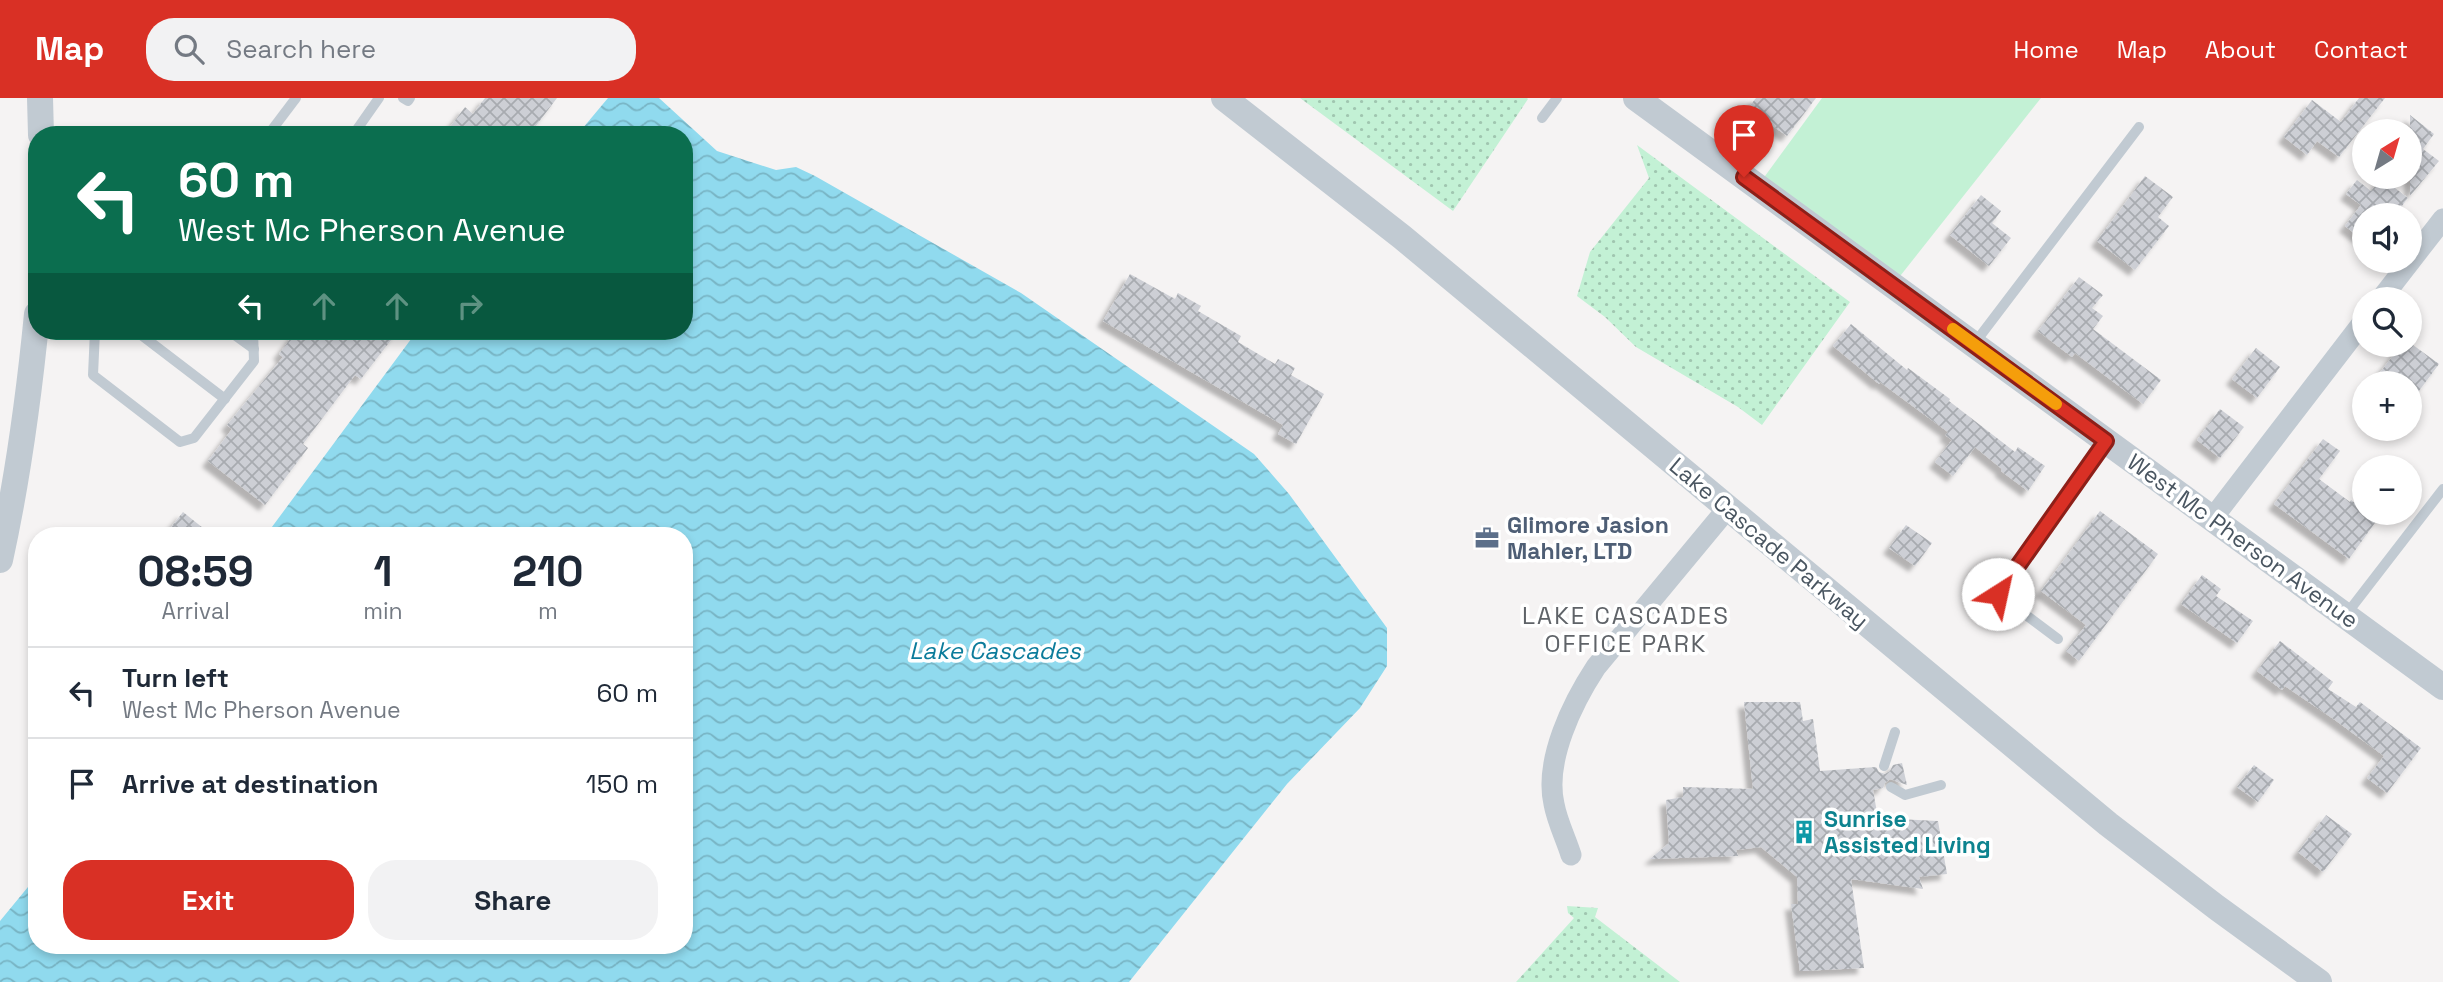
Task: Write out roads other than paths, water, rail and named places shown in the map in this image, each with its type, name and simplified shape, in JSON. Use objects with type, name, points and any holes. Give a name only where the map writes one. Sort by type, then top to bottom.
[{"type":"street","points":[[40,98],[41,126]]},
{"type":"street","name":"Lake Cascade Parkway","points":[[1224,98],[1402,237],[2108,824],[2319,982]]},
{"type":"street","name":"West Mc Pherson Avenue","points":[[1636,98],[2443,687]]},
{"type":"street","points":[[2390,287],[2443,219]]},
{"type":"street","points":[[2212,519],[2352,337]]},
{"type":"street","points":[[0,559],[30,390],[35,340]]},
{"type":"street","points":[[1572,855],[1553,803],[1554,773],[1567,717],[1597,667],[1727,509]]},
{"type":"lane","points":[[275,126],[296,98]]},
{"type":"lane","points":[[359,126],[379,98]]},
{"type":"lane","points":[[403,98],[408,101],[410,98]]},
{"type":"lane","points":[[1542,118],[1557,98]]},
{"type":"lane","points":[[1975,344],[2139,127]]},
{"type":"lane","points":[[95,340],[93,375],[180,442],[194,438],[254,361],[254,340]]},
{"type":"lane","points":[[148,340],[225,399]]},
{"type":"lane","points":[[242,340],[254,349]]},
{"type":"lane","points":[[2058,639],[1998,594],[2106,441]]},
{"type":"lane","points":[[2345,616],[2443,489]]},
{"type":"lane","points":[[1884,766],[1895,732]]},
{"type":"lane","points":[[1891,787],[1905,794],[1941,785]]},
{"type":"water","name":"Lake Cascades","points":[[608,98],[659,98],[690,126],[585,126]]},
{"type":"water","name":"Lake Cascades","points":[[693,129],[717,151],[776,170],[796,167],[815,176],[1021,293],[1254,454],[1289,494],[1387,628],[1387,666],[1360,708],[1287,784],[1129,982],[0,982],[0,921],[28,887],[28,954],[693,954],[693,527],[272,527],[410,340],[693,340]]},
{"type":"place","name":"Glimore Jasion Mahler, LTD","points":[[1487,538]]},
{"type":"place","name":"Sunrise Assisted Living","points":[[1804,832]]},
{"type":"district","name":"LAKE CASCADES OFFICE PARK","points":[[1626,630]]}]
